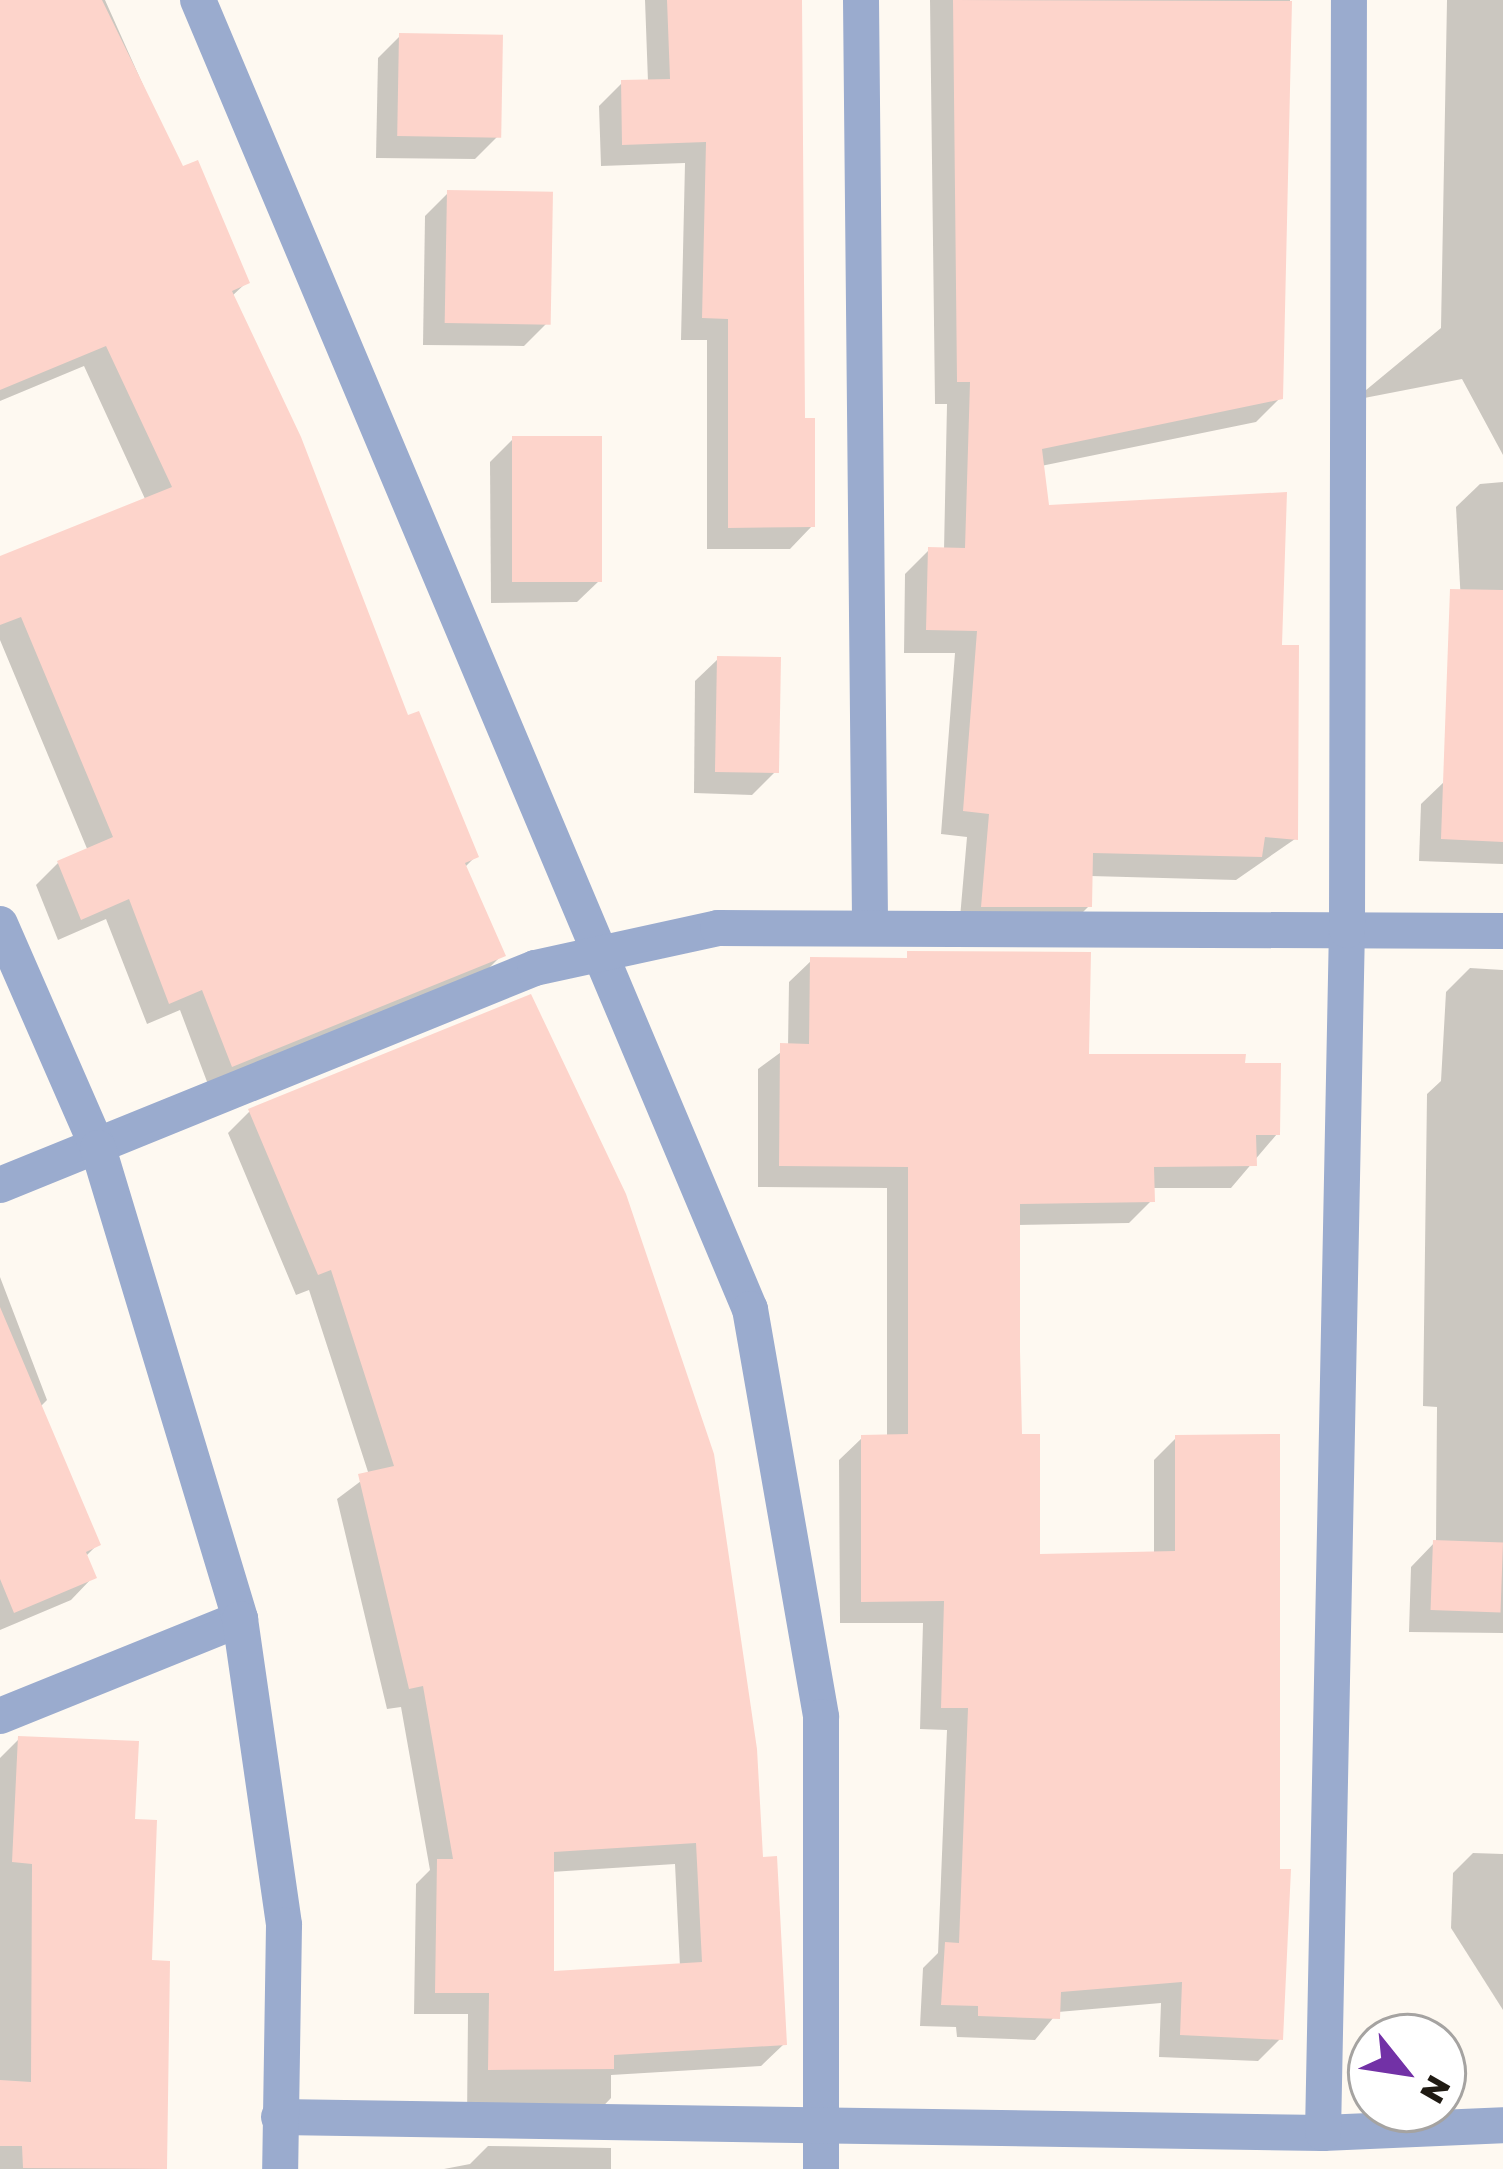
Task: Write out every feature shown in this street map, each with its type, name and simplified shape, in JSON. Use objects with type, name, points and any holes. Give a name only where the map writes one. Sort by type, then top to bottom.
[{"type":"street","points":[[198,0],[750,1309],[821,1717],[821,2169]]},
{"type":"street","points":[[860,0],[870,928]]},
{"type":"street","points":[[1323,2133],[1347,931],[1349,0]]},
{"type":"street","points":[[0,924],[98,1148],[240,1619],[284,1924],[280,2169]]},
{"type":"street","points":[[0,1186],[536,968],[718,928],[1503,932]]},
{"type":"street","points":[[0,1716],[240,1619]]},
{"type":"street","points":[[279,2117],[820,2129],[1323,2133],[1503,2125]]},
{"type":"building","points":[[0,0],[102,0],[183,166],[198,160],[250,283],[232,291],[301,437],[408,715],[419,711],[479,857],[465,863],[506,956],[232,1067],[202,990],[169,1004],[129,899],[81,920],[57,861],[113,837],[21,617],[0,625],[0,556],[172,487],[106,346],[0,390]]},
{"type":"building","points":[[667,0],[802,0],[805,418],[815,418],[815,527],[728,528],[728,319],[702,318],[706,142],[622,145],[621,80],[670,79]]},
{"type":"building","points":[[953,0],[1292,1],[1283,399],[1042,449],[1049,505],[1287,492],[1282,645],[1299,645],[1298,840],[1265,837],[1262,857],[1093,853],[1092,907],[981,907],[989,814],[963,811],[977,631],[926,630],[928,547],[965,548],[970,382],[957,382]]},
{"type":"building","points":[[399,33],[503,35],[501,138],[397,136]]},
{"type":"building","points":[[447,190],[553,192],[551,325],[445,323]]},
{"type":"building","points":[[512,436],[602,436],[602,582],[512,582]]},
{"type":"building","points":[[1450,589],[1503,590],[1503,842],[1441,839]]},
{"type":"building","points":[[717,656],[781,657],[779,773],[715,772]]},
{"type":"building","points":[[907,951],[1091,952],[1089,1054],[1246,1054],[1245,1063],[1281,1063],[1280,1135],[1256,1135],[1257,1166],[1154,1167],[1155,1202],[1020,1204],[1020,1351],[1022,1434],[1040,1434],[1040,1554],[1175,1551],[1175,1435],[1280,1434],[1280,1869],[1291,1869],[1283,2040],[1180,2035],[1182,1982],[1061,1992],[1060,2019],[978,2016],[978,2006],[941,2005],[945,1942],[959,1943],[968,1708],[941,1708],[944,1601],[861,1602],[861,1435],[908,1434],[908,1167],[779,1166],[780,1043],[809,1044],[810,957],[907,958]]},
{"type":"building","points":[[531,994],[626,1194],[714,1454],[757,1749],[763,1857],[777,1856],[787,2045],[614,2055],[614,2069],[488,2070],[489,1993],[435,1993],[437,1859],[453,1859],[423,1686],[409,1689],[358,1474],[394,1466],[331,1270],[318,1275],[248,1109]],"holes":[[[696,1843],[702,1962],[554,1971],[554,1852]]]},
{"type":"building","points":[[0,1307],[101,1545],[86,1552],[97,1578],[14,1613],[0,1579]]},
{"type":"building","points":[[1433,1540],[1503,1542],[1501,1612],[1431,1610]]},
{"type":"building","points":[[18,1736],[139,1741],[135,1819],[157,1820],[152,1960],[170,1961],[167,2169],[23,2168],[22,2146],[0,2146],[0,2080],[31,2082],[32,1864],[12,1862]]}]
